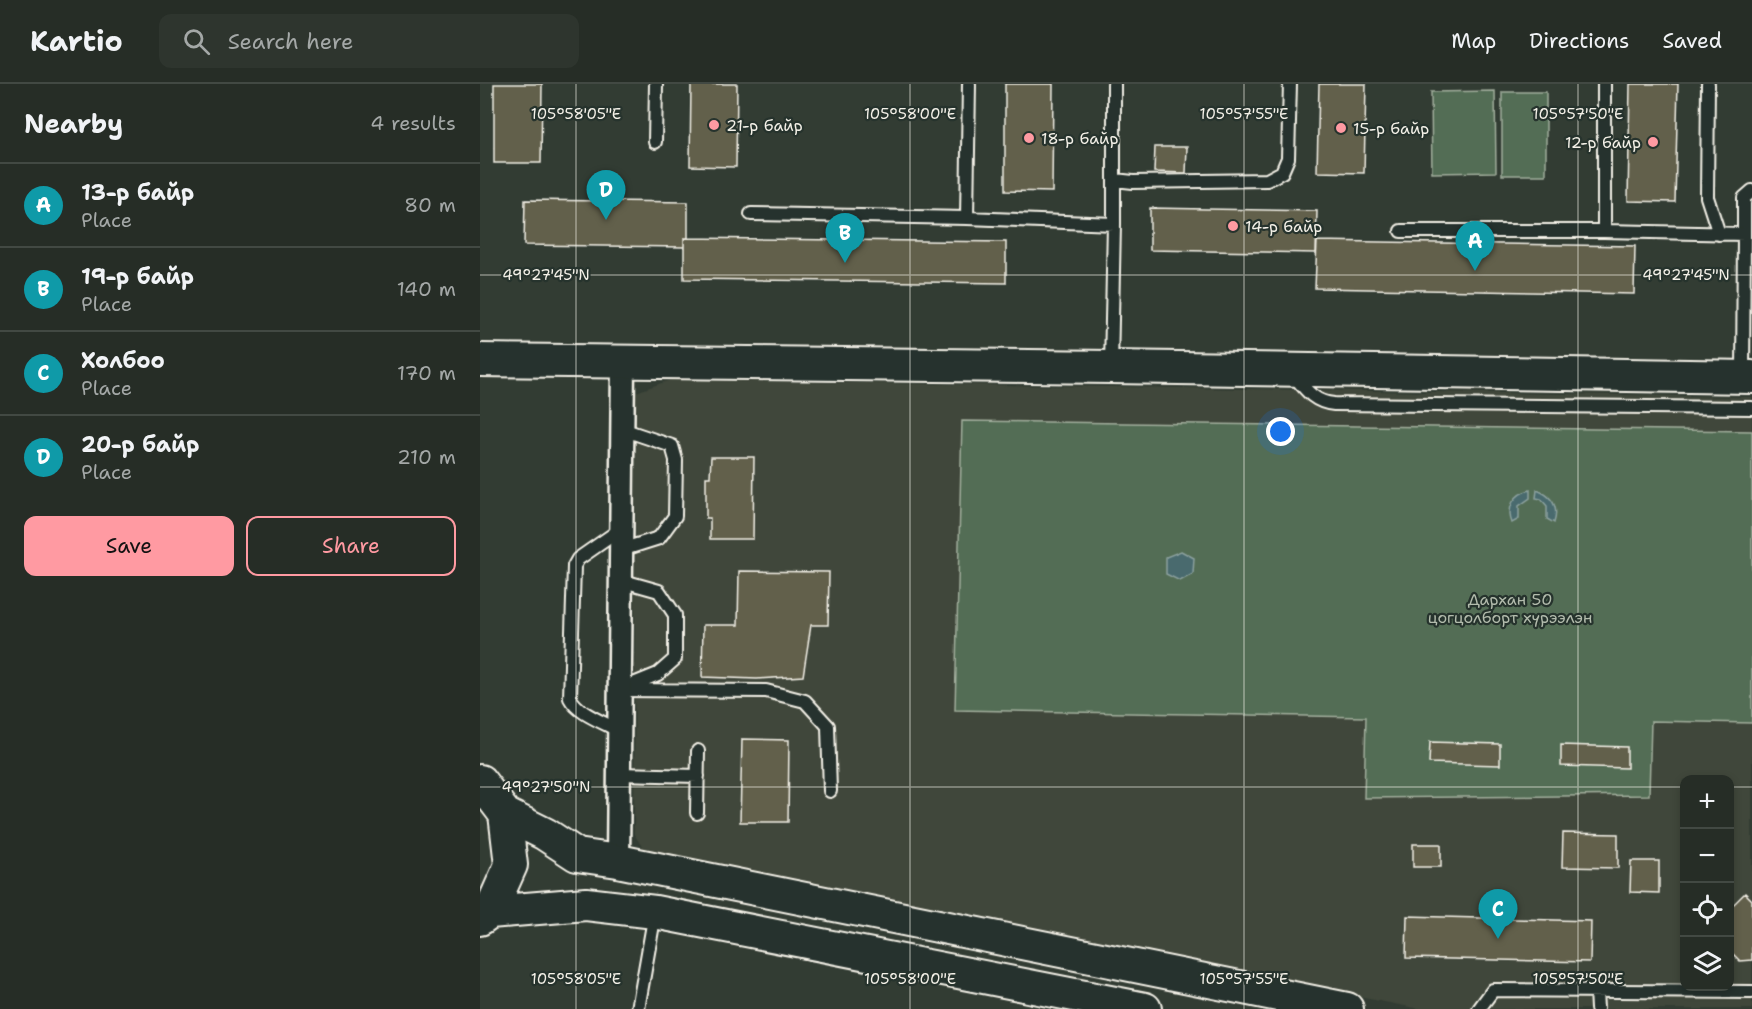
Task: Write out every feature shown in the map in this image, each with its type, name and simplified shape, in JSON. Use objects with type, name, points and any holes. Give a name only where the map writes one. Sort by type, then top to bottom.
[{"type":"main road","points":[[480,360],[1747,377]]},
{"type":"main road","points":[[480,781],[505,814],[545,834],[577,855],[618,861],[1347,1009]]},
{"type":"main road","points":[[485,916],[511,865],[505,814]]},
{"type":"main road","points":[[485,916],[586,904],[655,912],[1145,1009]]},
{"type":"street","points":[[618,861],[622,363]]},
{"type":"lane","points":[[655,142],[656,84]]},
{"type":"lane","points":[[967,218],[969,84]]},
{"type":"lane","points":[[1111,367],[1115,180],[1114,84]]},
{"type":"lane","points":[[1115,180],[1133,182],[1267,180],[1282,172],[1288,158],[1290,84]]},
{"type":"lane","points":[[1604,84],[1604,231]]},
{"type":"lane","points":[[1708,84],[1707,197],[1719,234]]},
{"type":"lane","points":[[1747,377],[1744,198],[1752,191]]},
{"type":"lane","points":[[751,214],[967,218],[1114,224]]},
{"type":"lane","points":[[1401,231],[1744,234]]},
{"type":"lane","points":[[1289,370],[1310,396],[1317,401],[1334,404],[1752,408]]},
{"type":"lane","points":[[619,731],[580,709],[573,704],[570,698],[574,566],[578,559],[621,539],[659,538],[675,516],[676,460],[672,446],[622,429]]},
{"type":"lane","points":[[620,580],[659,591],[675,615],[675,659],[658,674],[620,690]]},
{"type":"lane","points":[[620,690],[766,691],[805,701],[828,726],[830,791]]},
{"type":"lane","points":[[697,813],[698,751]]},
{"type":"lane","points":[[619,774],[698,776]]},
{"type":"lane","points":[[638,1009],[655,912]]},
{"type":"lane","points":[[1479,1009],[1493,990],[1752,992]]},
{"type":"lane","points":[[1596,990],[1597,1009]]},
{"type":"shaded area","points":[[670,380],[1752,397],[1752,1009],[1420,1009],[648,856],[634,834],[636,392]]},
{"type":"green space","points":[[1495,91],[1496,172],[1432,173],[1431,92]]},
{"type":"green space","points":[[1502,92],[1546,92],[1546,175],[1502,175]]},
{"type":"green space","name":"Дархан 50 цогцолборт хүрээлэн","points":[[962,421],[1752,431],[1752,723],[1651,721],[1649,795],[1364,798],[1366,717],[955,710]]},
{"type":"water","points":[[1530,490],[1530,498],[1519,506],[1519,519],[1512,523],[1510,512],[1513,502],[1524,492]]},
{"type":"water","points":[[1537,490],[1547,495],[1553,503],[1556,512],[1554,523],[1547,519],[1547,506],[1541,499],[1536,498]]},
{"type":"water","points":[[1181,551],[1194,558],[1193,574],[1180,581],[1166,574],[1166,557]]},
{"type":"building","points":[[494,84],[542,84],[541,163],[494,163]]},
{"type":"building","name":"21-р байр","points":[[691,84],[737,84],[736,167],[690,166]]},
{"type":"building","name":"18-р байр","points":[[1005,84],[1053,84],[1052,192],[1005,191]]},
{"type":"building","name":"15-р байр","points":[[1319,84],[1366,84],[1364,173],[1317,172]]},
{"type":"building","name":"12-р байр","points":[[1630,84],[1678,84],[1675,202],[1628,201]]},
{"type":"building","points":[[1155,147],[1187,147],[1186,173],[1154,172]]},
{"type":"building","points":[[525,200],[688,202],[688,238],[684,238],[684,247],[524,245]]},
{"type":"building","name":"14-р байр","points":[[1150,208],[1317,211],[1316,253],[1150,250]]},
{"type":"building","points":[[684,238],[1006,242],[1006,283],[684,279]]},
{"type":"building","points":[[1317,241],[1635,246],[1634,294],[1315,288]]},
{"type":"building","points":[[711,457],[754,457],[753,539],[710,539],[710,518],[706,518],[706,477],[710,477]]},
{"type":"building","points":[[739,571],[829,572],[828,625],[811,625],[803,676],[757,679],[702,677],[703,625],[738,625]]},
{"type":"building","points":[[742,739],[789,740],[788,822],[740,822]]},
{"type":"building","points":[[1430,742],[1500,744],[1500,765],[1429,763]]},
{"type":"building","points":[[1561,745],[1627,747],[1627,768],[1561,766]]},
{"type":"building","points":[[1563,833],[1618,834],[1618,868],[1562,867]]},
{"type":"building","points":[[1413,844],[1441,844],[1441,867],[1413,867]]},
{"type":"building","points":[[1631,861],[1659,861],[1659,893],[1630,892]]},
{"type":"building","points":[[1745,893],[1752,900],[1752,960],[1740,961],[1734,955],[1734,904]]},
{"type":"building","points":[[1407,916],[1591,921],[1590,962],[1406,958]]},
{"type":"place","name":"21-р байр","points":[[714,125]]},
{"type":"place","name":"15-р байр","points":[[1341,128]]},
{"type":"place","name":"18-р байр","points":[[1029,138]]},
{"type":"place","name":"12-р байр","points":[[1653,142]]},
{"type":"place","name":"20-р байр","points":[[606,220]]},
{"type":"place","name":"14-р байр","points":[[1233,226]]},
{"type":"place","name":"19-р байр","points":[[845,263]]},
{"type":"place","name":"13-р байр","points":[[1475,271]]},
{"type":"place","name":"Холбоо","points":[[1498,939]]}]
